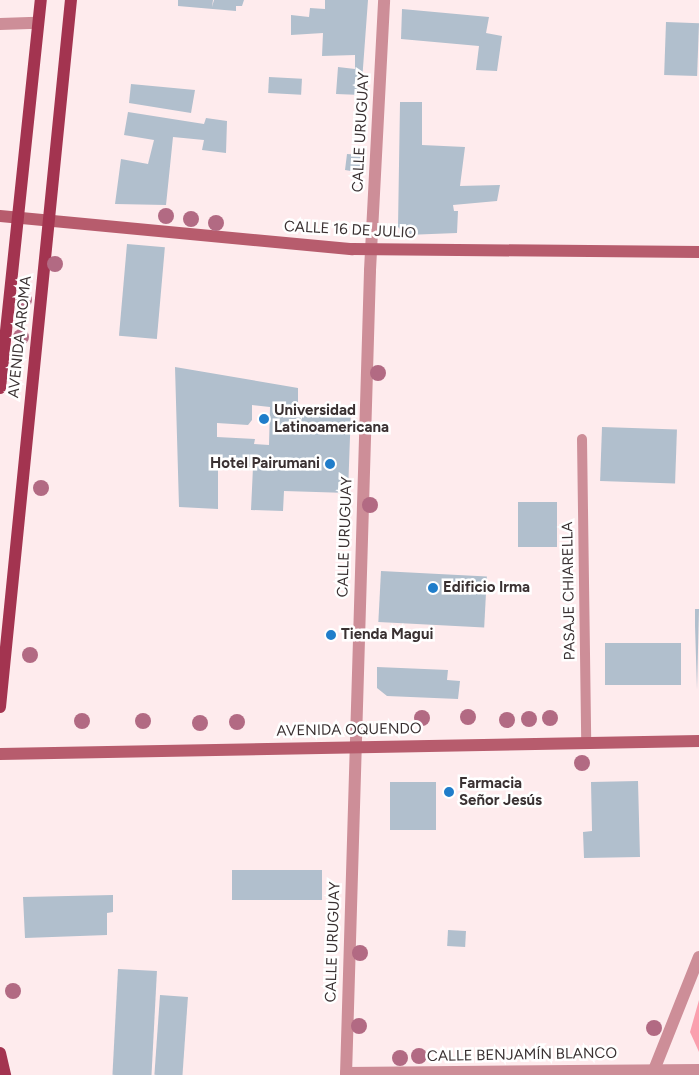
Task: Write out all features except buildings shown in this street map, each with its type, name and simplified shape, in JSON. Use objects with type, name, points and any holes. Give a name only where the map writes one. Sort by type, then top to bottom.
[{"type":"main road","name":"AVENIDA AROMA","points":[[0,388],[37,23],[41,0]]},
{"type":"main road","name":"AVENIDA AROMA","points":[[0,707],[71,0]]},
{"type":"main road","name":"CALLE 16 DE JULIO","points":[[0,216],[372,250],[699,252]]},
{"type":"main road","name":"AVENIDA OQUENDO","points":[[0,754],[699,741]]},
{"type":"main road","points":[[0,1053],[5,1075]]},
{"type":"street","name":"CALLE URUGUAY","points":[[346,1074],[354,746],[372,250],[384,0]]},
{"type":"street","points":[[0,24],[37,23]]},
{"type":"street","points":[[654,1072],[699,957]]},
{"type":"street","name":"CALLE BENJAMÍN BLANCO","points":[[346,1074],[699,1070]]},
{"type":"lane","name":"PASAJE CHIARELLA","points":[[582,439],[586,742]]},
{"type":"shaded area","points":[[699,1000],[699,1052],[690,1032]]},
{"type":"place","name":"Universidad Latinoamericana","points":[[264,419]]},
{"type":"place","name":"Hotel Pairumani","points":[[330,464]]},
{"type":"place","name":"Edificio Irma","points":[[433,588]]},
{"type":"place","name":"Tienda Magui","points":[[331,635]]},
{"type":"place","name":"Farmacia Señor Jesús","points":[[449,792]]}]
